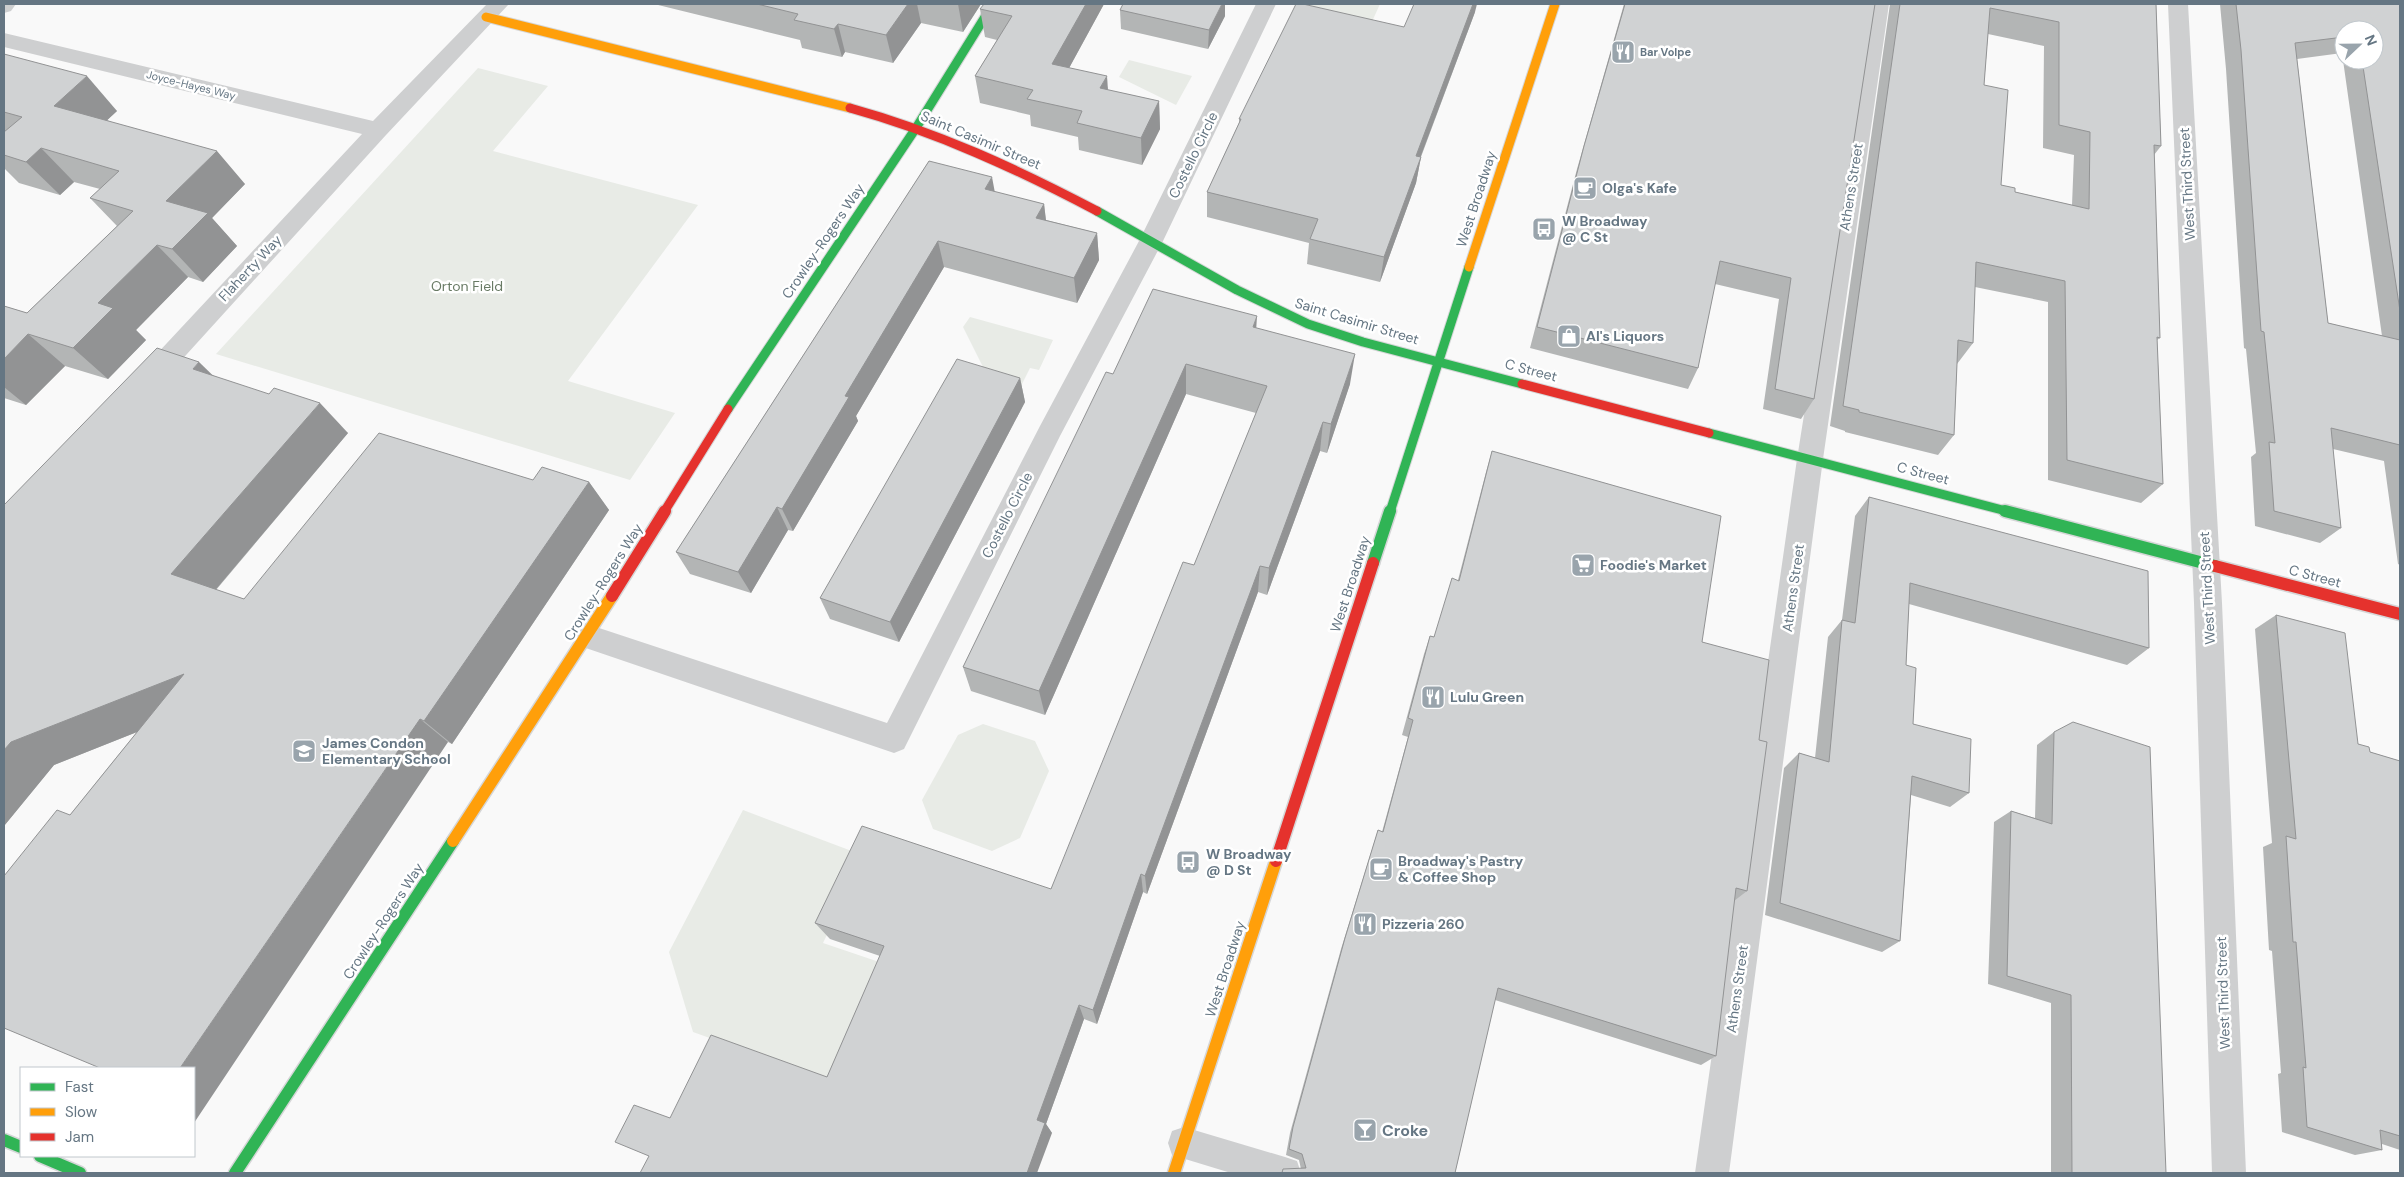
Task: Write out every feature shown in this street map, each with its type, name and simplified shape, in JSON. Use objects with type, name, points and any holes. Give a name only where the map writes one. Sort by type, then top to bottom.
[{"type":"street","name":"Crowley-Rogers Way","points":[[235,1173],[588,636],[730,405],[916,128],[993,4]]},
{"type":"street","name":"Costello Circle","points":[[588,636],[894,739],[1049,433],[1151,241],[1266,4]]},
{"type":"street","name":"West Broadway","points":[[1174,1173],[1555,4]]},
{"type":"street","name":"Athens Street","points":[[1712,1173],[1810,459],[1879,4]]},
{"type":"street","name":"West Third Street","points":[[2178,4],[2206,563],[2229,1173]]},
{"type":"street","name":"Saint Casimir Street","points":[[493,10],[870,113],[916,128],[1045,184],[1290,318],[1438,362]]},
{"type":"street","name":"Flaherty Way","points":[[135,393],[378,130],[493,10]]},
{"type":"street","name":"Joyce-Hayes Way","points":[[4,40],[378,130]]},
{"type":"street","name":"C Street","points":[[1438,362],[2400,614]]},
{"type":"street","points":[[4,1140],[20,1147]]},
{"type":"street","points":[[42,1157],[80,1173]]},
{"type":"lane","points":[[1184,1143],[1285,1173]]},
{"type":"green space","points":[[1311,4],[1380,4],[1370,26],[1305,16]]},
{"type":"green space","points":[[1129,60],[1192,76],[1176,105],[1119,77]]},
{"type":"green space","name":"Orton Field","points":[[478,68],[548,86],[493,151],[698,205],[568,381],[675,413],[630,480],[216,354]]},
{"type":"green space","points":[[970,317],[1053,340],[1039,370],[1030,368],[1019,390],[990,381],[963,327]]},
{"type":"green space","points":[[983,724],[1035,741],[1049,771],[1020,838],[992,851],[933,829],[922,800],[958,735]]},
{"type":"green space","points":[[743,810],[865,856],[823,943],[891,966],[838,1084],[693,1032],[669,952]]},
{"type":"building","points":[[757,4],[908,4],[886,35],[838,24],[834,29],[794,20],[798,14]]},
{"type":"building","points":[[984,4],[1086,4],[1052,64],[1107,76],[1100,88],[1159,101],[1141,138],[1077,123],[1082,111],[1027,99],[1033,90],[975,76],[1012,16],[980,9]]},
{"type":"building","points":[[1123,4],[1222,4],[1209,30],[1120,10]]},
{"type":"building","points":[[1296,4],[1404,27],[1414,4],[1473,4],[1416,156],[1421,157],[1384,257],[1310,239],[1318,219],[1207,192],[1241,119],[1239,119]]},
{"type":"building","points":[[1625,4],[1875,4],[1814,399],[1775,389],[1791,278],[1720,261],[1698,368],[1537,327],[1584,146]]},
{"type":"building","points":[[1900,4],[2156,4],[2161,146],[2154,145],[2160,338],[2157,337],[2163,484],[2067,460],[2065,281],[1976,262],[1973,343],[1958,340],[1954,435],[1859,412],[1859,410],[1843,406]],"holes":[[[1990,8],[2059,22],[2059,125],[2090,132],[2089,209],[2015,192],[2015,188],[2001,185],[2008,90],[1984,85]]]},
{"type":"building","points":[[2236,4],[2400,4],[2400,311],[2364,70],[2384,70],[2384,20],[2334,20],[2334,38],[2295,43],[2328,323],[2400,340],[2400,445],[2331,428],[2341,528],[2274,511],[2269,442],[2275,443],[2264,332],[2261,331]]},
{"type":"building","points":[[4,54],[87,76],[54,106],[217,151],[166,201],[208,213],[172,249],[157,245],[98,303],[113,308],[73,348],[28,334],[4,359],[4,306],[27,313],[133,211],[90,198],[119,171],[41,148],[26,162],[4,155],[4,132],[22,117],[4,112]]},
{"type":"building","points":[[929,161],[992,177],[985,189],[1044,204],[1036,218],[1097,233],[1074,278],[938,241],[845,396],[849,397],[782,509],[777,507],[738,572],[676,552]]},
{"type":"building","points":[[1153,289],[1257,316],[1253,327],[1355,354],[1331,424],[1323,422],[1269,568],[1260,566],[1145,876],[1141,874],[1093,1010],[1079,1005],[1037,1120],[1045,1123],[1027,1173],[640,1173],[649,1156],[615,1142],[634,1105],[670,1118],[711,1035],[827,1077],[884,946],[815,923],[862,826],[1051,889],[1183,562],[1194,565],[1267,386],[1186,364],[1039,691],[963,667],[1106,372],[1113,374]]},
{"type":"building","name":"James Condon Elementary School","points":[[157,348],[199,362],[193,369],[269,394],[274,388],[320,403],[171,574],[244,599],[379,433],[533,480],[542,467],[589,482],[424,721],[420,719],[181,1067],[98,1067],[4,1028],[4,876],[57,810],[70,815],[184,674],[11,742],[4,750],[4,505]]},
{"type":"building","points":[[957,359],[1020,378],[890,622],[820,598]]},
{"type":"building","points":[[1492,451],[1721,516],[1702,642],[1769,660],[1759,740],[1767,742],[1747,891],[1736,888],[1716,1056],[1498,988],[1455,1173],[1282,1173],[1283,1169],[1306,1168],[1302,1154],[1289,1149],[1293,1127],[1345,938],[1378,830],[1383,832],[1413,720],[1408,718],[1430,636],[1434,637],[1452,578],[1459,581]]},
{"type":"building","points":[[1869,497],[2148,571],[2149,648],[1910,583],[1906,665],[1916,668],[1913,724],[1971,739],[1969,793],[1912,776],[1900,941],[1780,903],[1799,753],[1829,762],[1842,620],[1855,623]]},
{"type":"building","points":[[2276,615],[2345,633],[2358,744],[2369,747],[2370,752],[2400,761],[2400,1136],[2380,1130],[2382,1150],[2307,1127],[2303,1067],[2306,1068],[2296,942],[2293,942],[2286,836],[2296,839]]},
{"type":"building","points":[[2073,722],[2150,747],[2166,1173],[2072,1173],[2071,995],[2007,976],[2011,811],[2052,824],[2054,732]]},
{"type":"traffic: fast","points":[[728,409],[916,128],[993,4]]},
{"type":"traffic: fast","points":[[1097,211],[1237,290],[1308,324],[1363,342],[1522,384]]},
{"type":"traffic: fast","points":[[1373,563],[1469,267]]},
{"type":"traffic: fast","points":[[1709,433],[2215,566]]},
{"type":"traffic: fast","points":[[235,1173],[453,841]]},
{"type":"traffic: fast","points":[[4,1140],[20,1147]]},
{"type":"traffic: fast","points":[[42,1157],[80,1173]]},
{"type":"traffic: slow","points":[[1469,267],[1555,4]]},
{"type":"traffic: slow","points":[[486,17],[850,108]]},
{"type":"traffic: slow","points":[[453,841],[612,596]]},
{"type":"traffic: slow","points":[[1174,1173],[1276,861]]},
{"type":"traffic: jam","points":[[850,108],[914,127],[946,139],[1038,180],[1097,211]]},
{"type":"traffic: jam","points":[[1522,384],[1709,433]]},
{"type":"traffic: jam","points":[[612,596],[728,409]]},
{"type":"traffic: jam","points":[[1276,861],[1373,563]]},
{"type":"traffic: jam","points":[[2215,566],[2400,614]]},
{"type":"place","name":"Bar Volpe","points":[[1623,52]]},
{"type":"place","name":"Olga's Kafe","points":[[1585,188]]},
{"type":"place","name":"W Broadway @ C St","points":[[1544,229]]},
{"type":"place","name":"Al's Liquors","points":[[1569,336]]},
{"type":"place","name":"Foodie's Market","points":[[1583,565]]},
{"type":"place","name":"Lulu Green","points":[[1433,697]]},
{"type":"place","name":"James Condon Elementary School","points":[[304,751]]},
{"type":"place","name":"W Broadway @ D St","points":[[1188,862]]},
{"type":"place","name":"Broadway's Pastry & Coffee Shop","points":[[1381,869]]},
{"type":"place","name":"Pizzeria 260","points":[[1365,924]]},
{"type":"place","name":"Croke","points":[[1365,1130]]}]
